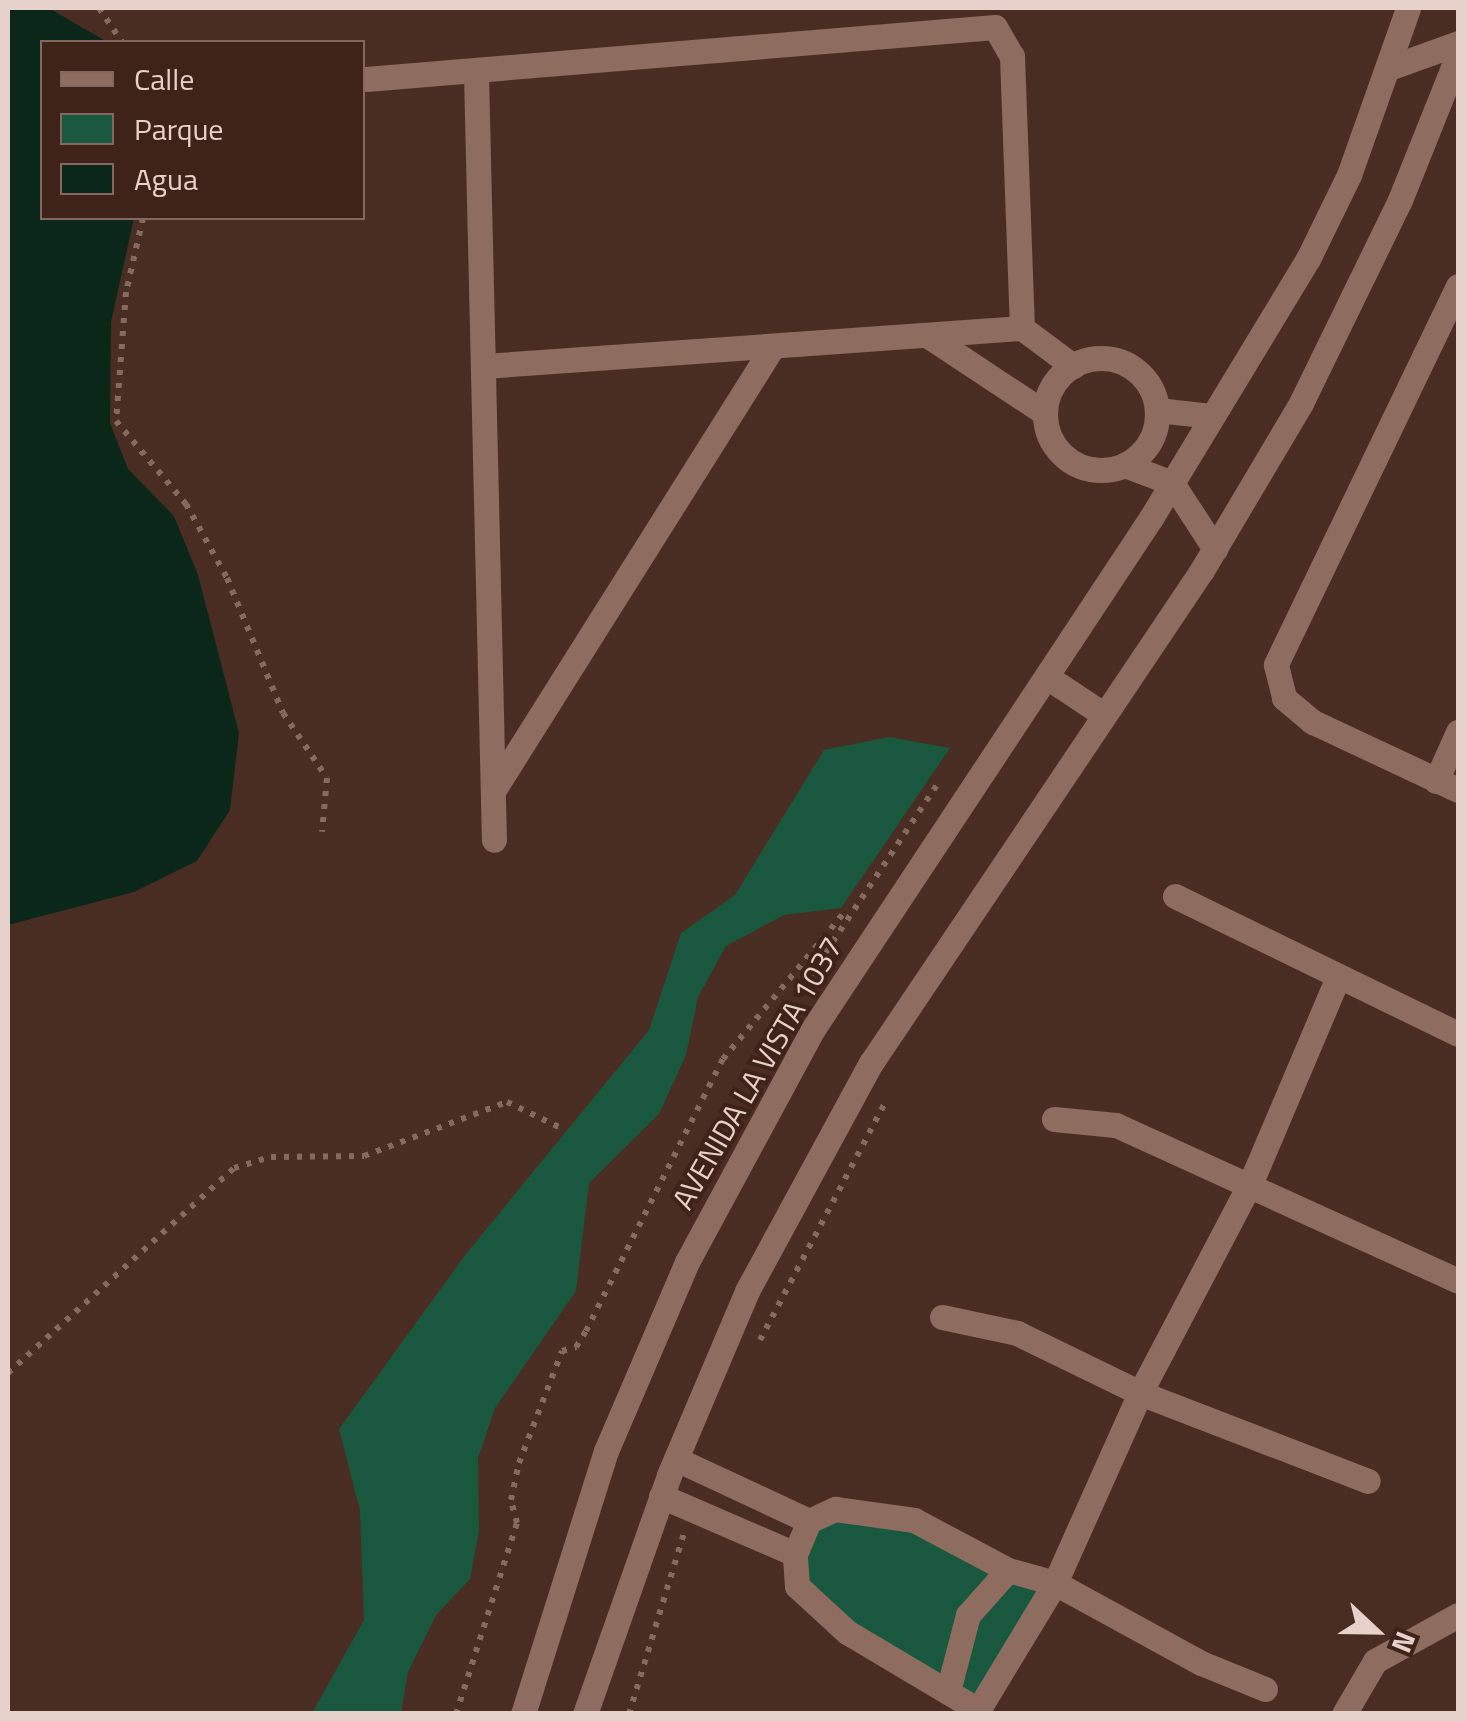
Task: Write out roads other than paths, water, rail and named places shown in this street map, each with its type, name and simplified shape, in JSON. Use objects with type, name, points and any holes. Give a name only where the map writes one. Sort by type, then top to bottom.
[{"type":"street","name":"AVENIDA LA VISTA 1037","points":[[525,1712],[606,1451],[687,1262],[814,1029],[1152,518],[1308,259],[1389,68],[1408,8]]},
{"type":"street","points":[[366,79],[476,73],[995,27],[1012,56],[1022,328]]},
{"type":"street","points":[[1389,68],[1458,42]]},
{"type":"street","points":[[585,1714],[676,1459],[746,1291],[871,1063],[1209,560],[1302,403],[1400,200],[1458,55]]},
{"type":"street","points":[[476,73],[494,840]]},
{"type":"street","points":[[1458,286],[1276,666],[1284,698],[1313,722],[1447,785],[1458,732]]},
{"type":"street","points":[[484,366],[770,352],[1022,328],[1074,366]]},
{"type":"street","points":[[930,337],[1045,413],[1064,456],[1093,470],[1125,465],[1172,483],[1209,560]]},
{"type":"street","points":[[493,790],[770,352]]},
{"type":"street","points":[[1045,413],[1053,386],[1074,366],[1100,358],[1127,365],[1148,383],[1157,410],[1152,436],[1125,465]]},
{"type":"street","points":[[1157,410],[1211,416]]},
{"type":"street","points":[[1047,677],[1102,714]]},
{"type":"street","points":[[1174,896],[1337,979],[1458,1034]]},
{"type":"street","points":[[1265,1689],[1201,1664],[1055,1583],[1008,1570],[914,1520],[835,1509],[809,1521],[795,1554],[798,1586],[848,1632],[978,1712],[1055,1583],[1140,1393],[1251,1182],[1337,979]]},
{"type":"street","points":[[1054,1119],[1116,1124],[1251,1182],[1458,1281]]},
{"type":"street","points":[[942,1317],[1016,1333],[1140,1393],[1368,1480]]},
{"type":"street","points":[[676,1459],[809,1521]]},
{"type":"street","points":[[662,1496],[795,1554]]},
{"type":"street","points":[[948,1691],[968,1616],[1008,1570]]},
{"type":"street","points":[[1344,1714],[1376,1661],[1458,1615]]},
{"type":"water","points":[[8,8],[49,8],[104,40],[40,40],[40,220],[134,220],[111,322],[110,423],[128,469],[174,516],[198,575],[239,733],[230,810],[197,861],[134,892],[8,925]]}]
